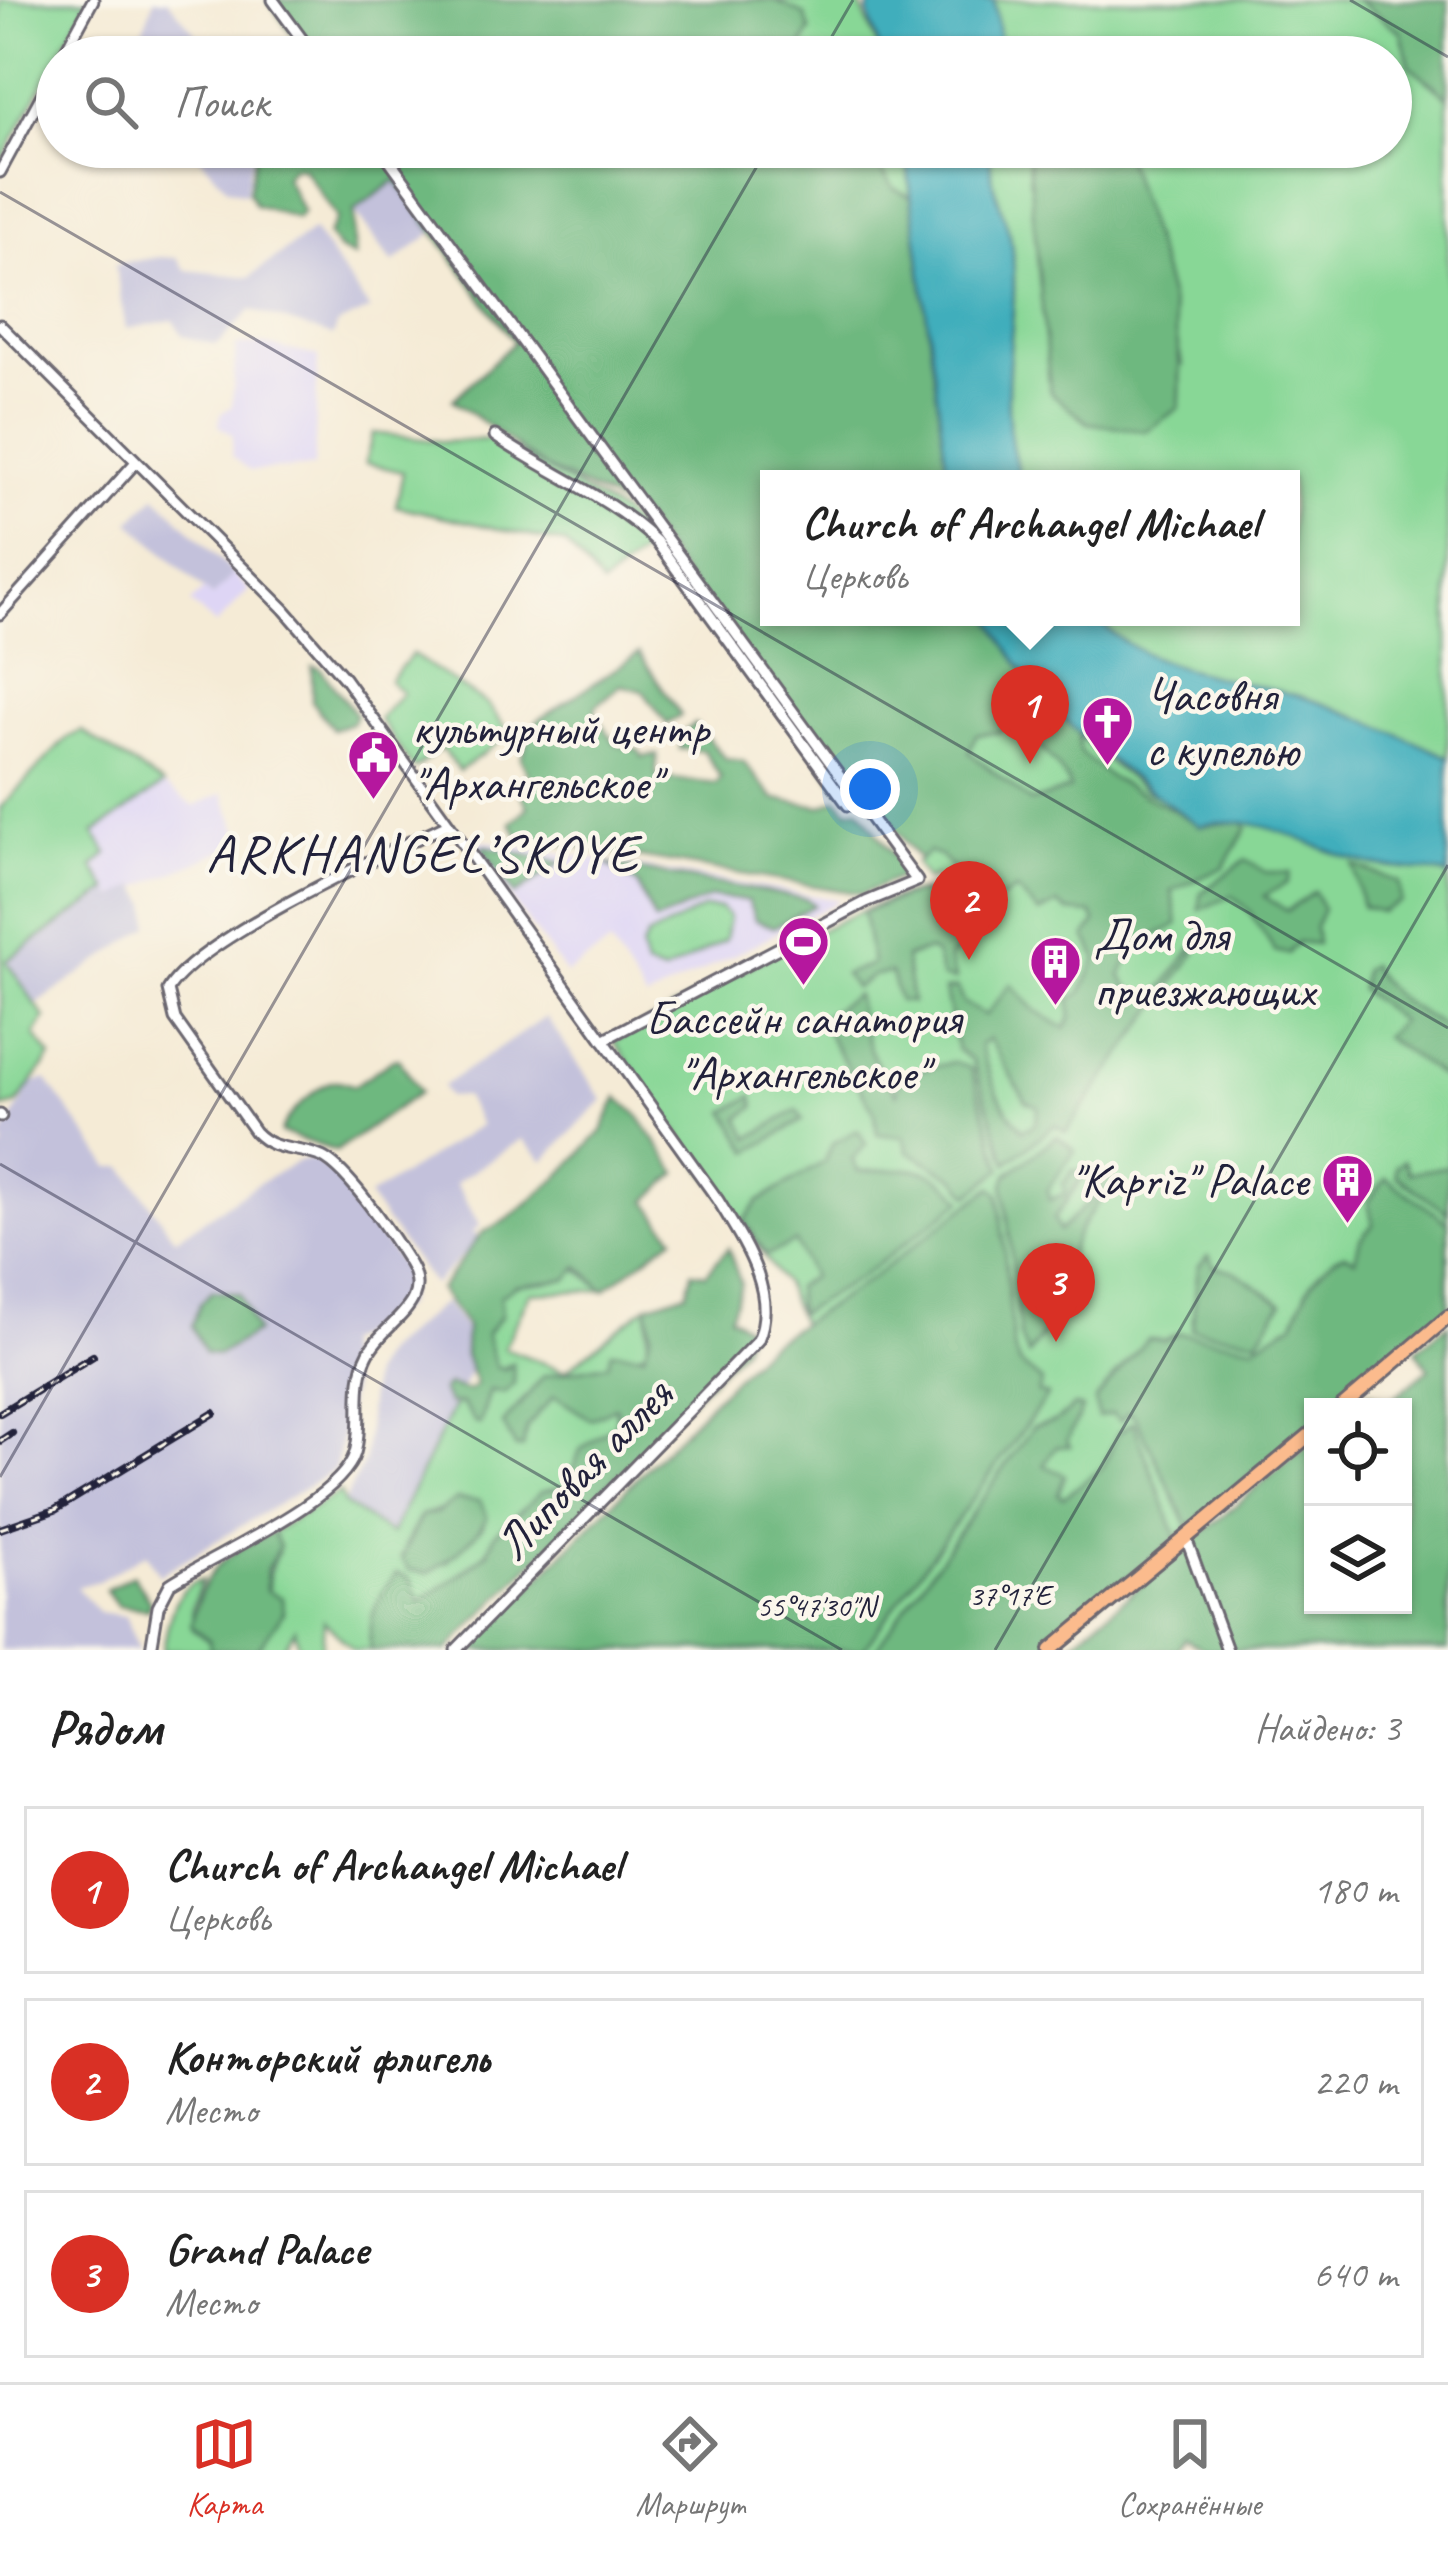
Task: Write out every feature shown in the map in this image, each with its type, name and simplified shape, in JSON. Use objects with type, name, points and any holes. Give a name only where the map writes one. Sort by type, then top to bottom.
[{"type":"main road","points":[[1353,1398],[1448,1317]]},
{"type":"main road","points":[[1051,1650],[1304,1440]]},
{"type":"street","points":[[73,36],[93,0]]},
{"type":"street","points":[[272,0],[299,36]]},
{"type":"street","points":[[0,172],[36,106]]},
{"type":"street","points":[[0,325],[319,647],[603,1040],[866,902],[917,881],[395,168]]},
{"type":"street","points":[[495,436],[541,468],[625,512],[656,541],[848,805],[862,803]]},
{"type":"street","points":[[0,614],[136,462]]},
{"type":"street","points":[[151,1650],[158,1607],[170,1584],[342,1479],[356,1444],[364,1362],[417,1293],[410,1265],[340,1171],[312,1154],[268,1145],[256,1132],[175,1019],[168,990],[245,930],[322,884],[446,825]]},
{"type":"street","name":"Липовая аллея","points":[[456,1650],[761,1335],[762,1291],[747,1251],[718,1201],[603,1040]]},
{"type":"street","points":[[1186,1538],[1227,1650]]},
{"type":"shaded area","points":[[154,0],[168,0],[198,36],[141,36]]},
{"type":"shaded area","points":[[209,168],[250,168],[245,194],[227,188]]},
{"type":"shaded area","points":[[396,180],[434,232],[393,263],[354,211]]},
{"type":"shaded area","points":[[313,230],[370,310],[338,324],[333,336],[251,310],[217,345],[183,336],[173,320],[126,329],[115,264],[177,258],[186,270],[250,277]]},
{"type":"shaded area","points":[[261,344],[318,356],[314,467],[250,471],[232,456],[233,435],[219,426],[220,414],[232,406],[236,346]]},
{"type":"shaded area","points":[[156,495],[234,574],[212,597],[130,522]]},
{"type":"shaded area","points":[[234,574],[249,590],[216,625],[190,603],[204,590],[212,597]]},
{"type":"shaded area","points":[[163,785],[194,806],[223,793],[243,842],[114,898],[92,866],[108,854],[94,833]]},
{"type":"shaded area","points":[[467,838],[840,900],[646,1000],[610,944],[566,974]]},
{"type":"shaded area","points":[[137,885],[148,903],[150,926],[37,1004],[5,961],[109,890],[115,898]]},
{"type":"shaded area","points":[[546,1017],[603,1100],[544,1161],[522,1139],[455,1183],[480,1225],[473,1232],[479,1239],[433,1285],[368,1197],[480,1125],[464,1096],[448,1097],[442,1086]]},
{"type":"shaded area","points":[[46,1079],[110,1167],[124,1167],[175,1239],[252,1187],[300,1160],[314,1159],[334,1173],[408,1274],[410,1285],[405,1305],[391,1318],[342,1343],[351,1388],[335,1470],[159,1575],[146,1553],[99,1581],[76,1587],[99,1612],[125,1616],[139,1650],[0,1650],[0,1154],[5,1144],[0,1141],[32,1084]]},
{"type":"shaded area","points":[[444,1302],[481,1349],[391,1534],[343,1504],[365,1460],[371,1375],[383,1353]]},
{"type":"green space","points":[[0,0],[88,0],[69,36],[36,36],[36,97],[0,164]]},
{"type":"green space","points":[[268,0],[774,0],[805,15],[810,30],[807,36],[294,36]]},
{"type":"green space","points":[[774,0],[858,0],[873,36],[807,36],[810,30]]},
{"type":"green space","points":[[994,0],[1357,0],[1402,36],[999,36]]},
{"type":"green space","points":[[1357,0],[1448,0],[1448,97],[1412,68],[1412,36]]},
{"type":"green space","points":[[1412,68],[1448,97],[1448,757],[1321,703],[1164,662],[1106,626],[1300,626],[1300,470],[1019,470],[1008,392],[1014,306],[1012,247],[991,168],[1029,168],[1041,289],[1183,365],[1129,168],[1412,168]]},
{"type":"green space","points":[[253,168],[292,168],[285,177],[303,212],[297,218],[255,205],[248,192]]},
{"type":"green space","points":[[303,168],[880,168],[894,188],[911,197],[947,470],[760,470],[760,626],[996,626],[1037,693],[1078,732],[1079,750],[1093,764],[1200,826],[1243,821],[1247,828],[1224,867],[1172,891],[1178,924],[1133,952],[1121,976],[1135,995],[1158,994],[1192,948],[1196,952],[1066,1132],[1055,1125],[1007,1163],[972,1060],[957,1050],[945,990],[957,988],[964,1004],[986,1015],[1011,984],[1035,1010],[1065,1028],[1071,1018],[1070,999],[1081,993],[1097,958],[1086,936],[1096,922],[1092,914],[1069,912],[1058,904],[1039,913],[1016,890],[990,906],[940,856],[928,852],[919,860],[858,780],[840,789],[639,514],[542,466],[453,400],[514,342],[396,180],[354,211],[354,257],[339,250],[328,235],[337,218]],"holes":[[[1015,718],[1070,789],[1031,802],[969,752],[976,735],[1000,732]],[[989,1039],[1026,1101],[1039,1107],[1035,1124],[1023,1130],[1001,1100],[980,1045]]]},
{"type":"green space","points":[[880,168],[908,168],[911,197],[894,189]]},
{"type":"green space","points":[[1029,168],[1129,168],[1172,312],[1178,344],[1179,408],[1146,431],[1088,423],[1050,392]]},
{"type":"green space","points":[[373,433],[446,442],[494,439],[621,513],[653,544],[602,586],[566,544],[396,506],[403,472],[365,463]]},
{"type":"green space","points":[[639,653],[681,715],[667,724],[643,691],[621,685],[596,706],[595,714],[617,745],[639,750],[642,757],[657,755],[656,777],[716,784],[721,778],[704,751],[680,749],[682,733],[695,724],[726,759],[743,761],[774,799],[822,806],[837,799],[848,810],[859,808],[907,874],[862,894],[519,837],[511,823],[528,807],[520,792],[531,780],[521,758],[537,721]]},
{"type":"green space","points":[[412,654],[488,705],[510,734],[459,771],[441,748],[416,768],[411,766],[379,719],[402,693],[389,681]]},
{"type":"green space","points":[[312,666],[320,668],[356,715],[352,723],[333,729],[312,702]]},
{"type":"green space","points":[[1037,693],[1095,752],[1148,793],[1263,824],[1338,852],[1448,875],[1448,1309],[1343,1398],[1304,1398],[1304,1431],[1041,1650],[469,1650],[767,1345],[801,1324],[784,1284],[614,1041],[828,926],[911,893],[936,891],[939,881],[934,876],[927,881],[915,863],[919,859],[858,779]]},
{"type":"green space","points":[[82,731],[163,785],[94,833],[108,854],[93,867],[109,890],[6,961],[45,1018],[35,1035],[51,1057],[17,1104],[2,1108],[0,808],[67,738]]},
{"type":"green space","points":[[482,848],[567,864],[556,866],[515,895]]},
{"type":"green space","points":[[1245,860],[1266,872],[1290,873],[1287,883],[1264,896],[1287,911],[1314,892],[1323,909],[1315,927],[1317,944],[1298,942],[1288,954],[1275,951],[1249,911],[1232,896],[1200,910],[1201,893]]},
{"type":"green space","points":[[606,864],[807,899],[814,905],[774,927],[755,920],[748,901],[711,897],[655,922],[637,884]]},
{"type":"green space","points":[[1353,865],[1399,882],[1401,901],[1381,912],[1362,907]]},
{"type":"green space","points":[[915,893],[953,898],[958,916],[969,923],[968,940],[949,959],[956,980],[942,978],[935,954],[928,950],[905,958],[912,1002],[899,1001],[891,973],[874,975],[855,988],[844,974],[872,964],[863,912]]},
{"type":"green space","points":[[704,908],[720,908],[729,917],[725,940],[664,973],[646,967],[641,949],[647,937]]},
{"type":"green space","points":[[1370,965],[1394,994],[1448,1029],[1448,1089],[1447,1081],[1384,1036],[1400,1021],[1360,989],[1363,970]]},
{"type":"green space","points":[[856,994],[869,1047],[897,1094],[899,1075],[955,1062],[971,1069],[1002,1169],[969,1195],[958,1180],[908,1151],[904,1137],[877,1134],[875,1113],[823,1026],[823,1017]]},
{"type":"green space","points":[[399,1059],[420,1092],[336,1151],[281,1133],[294,1112],[319,1088],[337,1081],[354,1086]]},
{"type":"green space","points":[[753,1096],[755,1107],[740,1118],[750,1138],[797,1110],[803,1120],[750,1152],[726,1112]]},
{"type":"green space","points":[[618,1097],[637,1114],[678,1173],[647,1201],[674,1237],[604,1290],[579,1266],[568,1279],[516,1285],[500,1296],[502,1315],[486,1334],[496,1367],[506,1369],[513,1363],[514,1383],[504,1393],[490,1390],[480,1424],[475,1423],[462,1404],[448,1403],[442,1390],[448,1385],[468,1391],[476,1385],[465,1355],[466,1326],[439,1290],[482,1233],[510,1218],[558,1178],[602,1131]]},
{"type":"green space","points":[[858,1130],[866,1144],[852,1160],[858,1171],[926,1172],[963,1200],[862,1276],[798,1314],[795,1287],[812,1277],[795,1242],[767,1255],[744,1221],[758,1202],[824,1162],[833,1143]]},
{"type":"green space","points":[[1057,1136],[1075,1151],[1047,1190],[1049,1200],[1065,1194],[1063,1184],[1073,1170],[1086,1172],[1054,1219],[1059,1231],[1094,1198],[1103,1173],[1114,1182],[1072,1247],[1069,1261],[1078,1287],[1028,1355],[1020,1337],[1004,1185],[1007,1175]]},
{"type":"green space","points":[[1404,1161],[1409,1173],[1448,1166],[1448,1213],[1396,1176],[1396,1166]]},
{"type":"green space","points":[[1386,1178],[1448,1222],[1448,1309],[1343,1398],[1304,1398],[1304,1432],[1189,1528],[1136,1418],[1128,1412],[1121,1421],[1112,1414],[1098,1417],[1095,1400],[1147,1339],[1164,1340],[1179,1333],[1254,1346],[1294,1322],[1318,1274],[1345,1254],[1355,1259],[1360,1239],[1373,1224],[1368,1202]]},
{"type":"green space","points":[[992,1187],[999,1194],[1014,1350],[1019,1363],[1042,1382],[1038,1393],[1048,1395],[863,1650],[469,1650],[767,1345],[866,1282]]},
{"type":"green space","points":[[728,1248],[741,1284],[730,1316],[747,1327],[743,1347],[448,1650],[371,1650],[375,1609],[397,1573],[410,1579],[420,1601],[467,1570],[487,1553],[495,1534],[542,1491],[568,1485],[580,1450],[619,1421],[616,1407],[590,1419],[554,1396],[526,1428],[523,1448],[516,1448],[503,1424],[544,1376],[608,1364],[611,1351],[644,1354],[651,1333],[648,1305],[687,1292],[692,1272],[706,1274]]},
{"type":"green space","points":[[1209,1256],[1214,1266],[1234,1271],[1282,1303],[1258,1340],[1192,1329],[1198,1267]]},
{"type":"green space","points":[[574,1266],[604,1290],[530,1293],[504,1348],[565,1371],[648,1305],[648,1348],[637,1354],[611,1352],[608,1364],[544,1376],[503,1424],[523,1447],[526,1428],[554,1396],[590,1418],[616,1407],[616,1427],[571,1470],[568,1485],[542,1491],[495,1534],[486,1553],[427,1600],[414,1599],[409,1579],[397,1573],[376,1609],[371,1650],[354,1650],[324,1621],[322,1650],[299,1650],[295,1629],[283,1650],[257,1650],[267,1626],[269,1576],[278,1552],[273,1532],[340,1492],[344,1504],[391,1534],[457,1402],[483,1414],[490,1390],[504,1393],[514,1383],[511,1364],[501,1369],[493,1363],[486,1334],[502,1315],[500,1296],[516,1285],[567,1279]],"holes":[[[472,1501],[483,1526],[446,1563],[405,1545],[421,1515]]]},
{"type":"green space","points":[[212,1291],[239,1294],[256,1332],[218,1355],[205,1353],[192,1326],[200,1304]]},
{"type":"green space","points":[[1448,1324],[1448,1650],[1204,1650],[1185,1639],[1177,1650],[1064,1650],[1304,1448],[1304,1614],[1412,1614],[1412,1398],[1394,1398],[1429,1369],[1416,1350]]},
{"type":"green space","points":[[1074,1406],[1082,1409],[1067,1441],[1070,1446],[1056,1447],[1044,1465],[1065,1475],[1058,1494],[1064,1497],[1103,1467],[1118,1433],[1133,1422],[1177,1538],[1041,1650],[875,1650],[1033,1427],[1055,1422]]},
{"type":"green space","points":[[457,1499],[480,1501],[487,1517],[483,1525],[428,1573],[409,1570],[401,1558],[422,1515],[437,1513]]},
{"type":"green space","points":[[273,1532],[279,1547],[267,1569],[266,1590],[282,1598],[283,1613],[257,1650],[211,1650],[209,1640],[191,1626],[201,1592],[227,1558]]},
{"type":"green space","points":[[133,1575],[150,1602],[148,1609],[118,1606],[106,1590]]},
{"type":"green space","points":[[202,1580],[192,1607],[193,1630],[209,1640],[211,1650],[163,1650],[178,1597]]},
{"type":"water","points":[[870,0],[994,0],[999,36],[875,36],[868,13]]},
{"type":"water","points":[[908,168],[991,168],[1012,247],[1008,392],[1019,470],[947,470]]},
{"type":"water","points":[[996,626],[1106,626],[1164,662],[1321,703],[1448,757],[1448,875],[1373,865],[1247,823],[1200,826],[1082,735],[1010,651]]},
{"type":"railway","points":[[0,1413],[93,1356]]},
{"type":"railway","points":[[0,1529],[55,1510],[214,1413]]},
{"type":"railway","points":[[0,1441],[12,1433]]},
{"type":"place","name":"Church of Archangel Michael","points":[[1030,764]]},
{"type":"place","name":"Часовня с купелью","points":[[1107,768]]},
{"type":"place","name":"культурный центр \"Архангельское\"","points":[[373,801]]},
{"type":"place","name":"Конторский флигель","points":[[969,960]]},
{"type":"place","name":"Бассейн санатория \"Архангельское\"","points":[[803,987]]},
{"type":"place","name":"Дом для приезжающих","points":[[1055,1008]]},
{"type":"place","name":"\"Kapriz\" Palace","points":[[1347,1225]]},
{"type":"place","name":"Grand Palace","points":[[1056,1342]]},
{"type":"district","name":"ARKHANGEL’SKOYE","points":[[423,852]]}]
